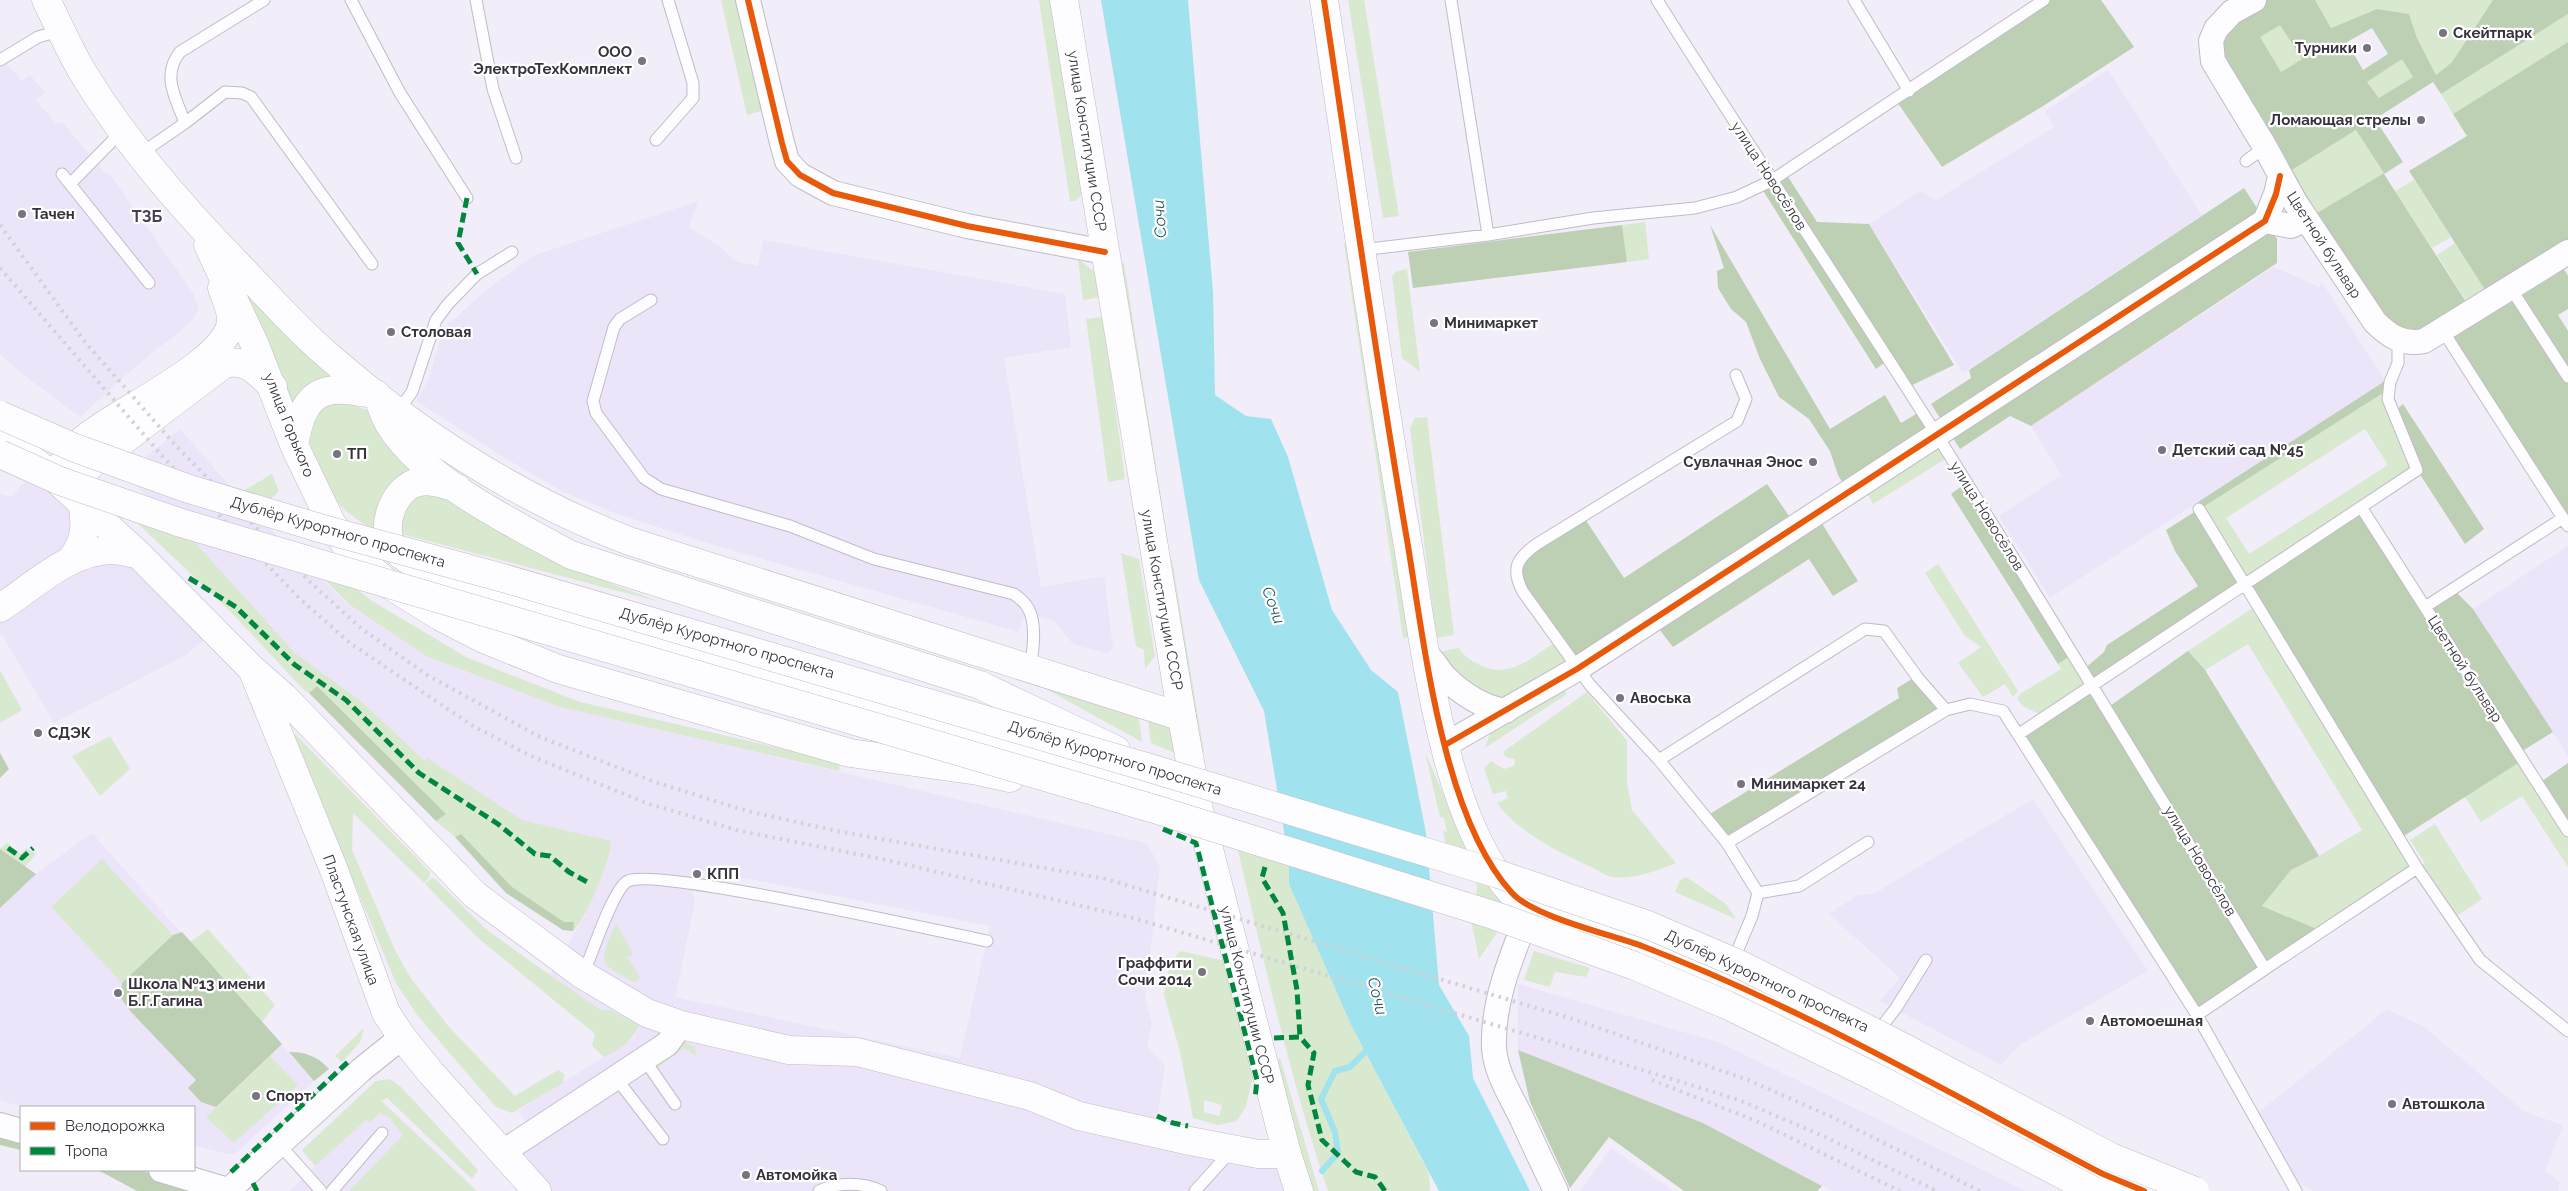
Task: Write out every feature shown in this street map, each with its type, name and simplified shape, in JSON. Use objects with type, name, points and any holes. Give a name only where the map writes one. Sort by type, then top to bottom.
[{"type":"main road","name":"улица Горького","points":[[46,0],[84,75],[122,131],[198,224],[312,341],[432,437],[526,494],[583,524],[629,541],[1182,717]]},
{"type":"main road","name":"улица Конституции СССР","points":[[1064,0],[1198,806],[1287,1154],[1299,1191]]},
{"type":"main road","points":[[1324,0],[1385,413],[1426,654],[1446,746],[1462,802],[1485,854],[1512,893],[1530,908],[1643,947],[1725,981],[1864,1049],[2103,1174],[2144,1191]]},
{"type":"main road","name":"улица Горького","points":[[198,224],[274,387],[294,445],[331,522],[347,548],[388,584],[441,617],[484,639],[558,669],[850,754],[978,771],[1158,810]]},
{"type":"main road","points":[[57,481],[61,464],[72,449],[90,434],[162,390],[203,358],[227,333],[231,321],[230,309],[198,224]]},
{"type":"main road","points":[[72,559],[81,544],[84,529],[80,503],[81,480],[88,467],[216,368],[234,361],[243,362],[274,387]]},
{"type":"main road","points":[[294,445],[302,415],[307,406],[317,396],[328,390],[376,394],[390,427],[410,449],[457,488],[509,521],[571,555],[980,685],[1153,769]]},
{"type":"main road","name":"Дублёр Курортного проспекта","points":[[0,415],[75,448],[189,489],[323,529],[513,581],[1153,769],[1498,874],[1648,925],[1748,968],[2111,1157],[2195,1191]]},
{"type":"main road","points":[[0,434],[12,452],[60,481],[181,523],[1158,810],[1493,915],[1635,966],[1728,1005],[1875,1077],[2094,1191]]},
{"type":"main road","points":[[12,452],[46,454],[72,449]]},
{"type":"main road","name":"Пластунская улица","points":[[12,452],[57,481],[138,554],[252,669],[334,870],[382,1004],[402,1037],[537,1191]]},
{"type":"main road","points":[[429,572],[393,547],[387,526],[390,512],[403,493],[412,484],[431,481],[457,488]]},
{"type":"main road","points":[[347,548],[1198,806]]},
{"type":"main road","points":[[0,608],[72,559],[96,552],[113,550],[138,554]]},
{"type":"main road","points":[[252,669],[330,745],[475,895],[583,976],[647,1013],[681,1026],[789,1050],[857,1052],[1030,1096],[1079,1116],[1232,1150],[1258,1154],[1287,1154]]},
{"type":"street","points":[[748,0],[787,161],[800,175],[833,193],[968,226],[1105,252]]},
{"type":"street","name":"Цветной бульвар","points":[[2254,0],[2229,6],[2211,40],[2213,61],[2306,219],[2375,322],[2398,340]]},
{"type":"street","points":[[1446,746],[1577,669],[2265,221],[2276,194],[2280,176]]},
{"type":"street","points":[[2265,221],[2290,226],[2306,219]]},
{"type":"street","points":[[2398,340],[2411,344],[2424,342],[2568,252]]},
{"type":"street","points":[[1426,654],[1435,662],[1445,677],[1469,696],[1492,709],[1506,712]]},
{"type":"street","points":[[1530,908],[1513,954],[1502,992],[1496,1016],[1494,1050],[1502,1082],[1556,1191]]},
{"type":"street","points":[[503,1152],[667,1044],[681,1026]]},
{"type":"street","points":[[164,1171],[230,1190],[361,1070],[402,1037]]},
{"type":"street","points":[[0,1125],[20,1131]]},
{"type":"lane","points":[[185,123],[169,76],[172,62],[188,45],[264,0]]},
{"type":"lane","points":[[352,0],[400,93],[467,198]]},
{"type":"lane","points":[[476,0],[493,89],[516,158]]},
{"type":"lane","points":[[656,140],[694,98],[693,83],[668,0]]},
{"type":"lane","points":[[1451,0],[1488,235]]},
{"type":"lane","name":"улица Новосёлов","points":[[1657,0],[1771,181],[1937,436],[2093,685],[2265,969]]},
{"type":"lane","points":[[1854,0],[1909,91]]},
{"type":"lane","points":[[1361,250],[1488,235],[1593,218],[1694,208],[1736,197],[1771,181],[2044,0]]},
{"type":"lane","points":[[0,60],[38,37],[62,30]]},
{"type":"lane","points":[[140,154],[225,92],[242,93],[250,97],[372,264]]},
{"type":"lane","points":[[71,183],[122,131]]},
{"type":"lane","points":[[2246,161],[2265,147]]},
{"type":"lane","points":[[62,174],[149,284]]},
{"type":"lane","points":[[398,411],[412,392],[436,320],[448,304],[477,274],[512,252]]},
{"type":"lane","points":[[2510,287],[2568,377]]},
{"type":"lane","points":[[651,300],[620,319],[614,327],[593,401],[596,413],[644,478],[661,489],[790,526],[874,559],[1014,594],[1027,605],[1030,614],[1035,642],[1030,669]]},
{"type":"lane","points":[[2425,607],[2565,522],[2443,331]]},
{"type":"lane","points":[[2020,734],[2417,470],[2388,400],[2390,382],[2398,363],[2398,340]]},
{"type":"lane","points":[[1725,981],[1752,916],[1758,893],[1727,843],[1658,760],[1577,669],[1523,592],[1517,580],[1516,567],[1524,553],[1537,544],[1738,421],[1746,399],[1736,376]]},
{"type":"lane","name":"Цветной бульвар","points":[[2361,507],[2568,831]]},
{"type":"lane","points":[[2199,509],[2417,868],[2480,960],[2568,1031]]},
{"type":"lane","points":[[1658,760],[1865,629],[1884,631],[1891,638],[1918,678],[1946,710]]},
{"type":"lane","points":[[1727,843],[1946,710],[1970,704],[2003,711],[2020,734],[2197,1015],[2296,1191]]},
{"type":"lane","points":[[1758,893],[1799,886],[1868,842]]},
{"type":"lane","points":[[2197,1015],[2417,868]]},
{"type":"lane","points":[[583,976],[615,898],[624,884],[636,878],[690,882],[986,941]]},
{"type":"lane","points":[[1864,1049],[1896,1008],[1926,960]]},
{"type":"lane","points":[[644,1059],[676,1104]]},
{"type":"lane","points":[[616,1078],[663,1139]]},
{"type":"lane","points":[[332,1191],[382,1133]]},
{"type":"lane","points":[[279,1144],[321,1191]]},
{"type":"lane","points":[[1195,1191],[1232,1150]]},
{"type":"lane","points":[[819,1191],[828,1186],[850,1184],[873,1187],[881,1191]]},
{"type":"shaded area","points":[[0,56],[22,81],[30,75],[45,92],[36,100],[56,124],[62,122],[105,173],[110,174],[193,293],[199,310],[190,323],[135,367],[80,417],[21,373],[0,354]]},
{"type":"shaded area","points":[[2108,70],[2202,215],[1963,373],[1869,224],[1920,191],[1936,200],[2054,127],[2045,111]]},
{"type":"shaded area","points":[[698,201],[689,227],[719,246],[737,262],[758,266],[763,240],[1065,294],[1071,347],[1004,358],[1041,587],[1104,576],[1113,648],[1107,653],[1074,645],[1054,621],[1025,613],[1019,632],[700,541],[612,512],[560,490],[505,458],[416,401],[429,379],[441,336],[448,325],[486,290],[535,255]]},
{"type":"shaded area","name":"Детский сад №45","points":[[2274,267],[2319,287],[2322,282],[2385,381],[2050,598],[1999,516],[2061,475],[2031,426]]},
{"type":"shaded area","points":[[180,429],[251,510],[351,607],[426,656],[560,707],[1146,843],[1160,866],[1145,999],[1152,1024],[1147,1046],[1165,1066],[1157,1119],[1166,1127],[1280,1147],[1294,1191],[552,1191],[520,1148],[536,1135],[518,1111],[635,1037],[639,1026],[611,1010],[601,1010],[550,975],[586,914],[521,824],[425,761],[361,701],[295,653],[192,539],[124,474]],"holes":[[[692,868],[990,926],[960,1058],[675,997],[695,903],[690,882]]]},
{"type":"shaded area","points":[[32,473],[53,485],[77,520],[67,554],[0,599],[0,494],[12,497]]},
{"type":"shaded area","points":[[2568,546],[2568,756],[2473,609]]},
{"type":"shaded area","points":[[120,555],[210,635],[186,655],[54,723],[2,635],[0,636],[0,615],[74,565]]},
{"type":"shaded area","points":[[2033,799],[2148,971],[2018,1046],[2001,1065],[1880,1001],[1900,978],[1829,914],[1856,896],[1875,893]]},
{"type":"shaded area","name":"Школа №13 имени Б.Г.Гагина","points":[[92,833],[314,1081],[234,1155],[195,1146],[195,1106],[22,1106],[0,1101],[0,850],[36,874]]},
{"type":"shaded area","points":[[1518,984],[1718,1042],[2026,1191],[1832,1191],[1703,1123],[1518,1050]]},
{"type":"shaded area","name":"Автошкола","points":[[2387,1009],[2424,1027],[2525,1112],[2563,1125],[2545,1171],[2560,1182],[2558,1191],[2313,1191],[2287,1176],[2254,1116]]},
{"type":"shaded area","points":[[381,1100],[477,1191],[290,1191]]},
{"type":"shaded area","points":[[1611,1148],[1674,1191],[1580,1191]]},
{"type":"green space","points":[[721,0],[740,0],[765,110],[747,115]]},
{"type":"green space","points":[[1039,0],[1055,0],[1083,192],[1076,201],[1070,201]]},
{"type":"green space","points":[[1348,0],[1364,0],[1399,216],[1383,218]]},
{"type":"green space","points":[[2044,0],[2101,0],[2134,47],[2043,106],[1942,167],[1895,99]]},
{"type":"green space","points":[[2254,0],[2315,0],[2331,28],[2377,9],[2409,14],[2417,38],[2436,75],[2452,62],[2493,0],[2568,0],[2568,14],[2441,94],[2433,82],[2375,119],[2403,162],[2384,174],[2468,305],[2487,293],[2409,171],[2467,136],[2453,114],[2568,42],[2568,252],[2511,288],[2518,298],[2564,269],[2568,276],[2568,309],[2558,315],[2568,331],[2568,526],[2443,331],[2398,340],[2213,61],[2216,29]],"holes":[[[2280,25],[2302,59],[2281,72],[2260,37]],[[2372,28],[2388,54],[2363,70],[2347,42]],[[2402,59],[2413,77],[2379,98],[2367,82]],[[2356,130],[2384,173],[2317,213],[2292,170]]]},
{"type":"green space","name":"Скейтпарк","points":[[2315,0],[2493,0],[2452,62],[2436,75],[2417,38],[2409,14],[2377,9],[2331,28]]},
{"type":"green space","points":[[2568,14],[2568,42],[2453,114],[2441,94]]},
{"type":"green space","points":[[2280,24],[2302,59],[2281,72],[2259,37]]},
{"type":"green space","points":[[2402,58],[2413,77],[2379,98],[2367,82]]},
{"type":"green space","points":[[2357,130],[2384,173],[2317,213],[2291,170]]},
{"type":"green space","points":[[1785,172],[1817,222],[1869,224],[1954,365],[1906,388],[1888,360],[1876,369],[1760,186]]},
{"type":"green space","points":[[2414,180],[2451,237],[2432,248],[2395,191]]},
{"type":"green space","points":[[2244,188],[2277,239],[2277,263],[2031,426],[2010,416],[1960,449],[1931,404],[1971,378],[1969,370]]},
{"type":"green space","points":[[1645,222],[1649,259],[1627,262],[1622,225]]},
{"type":"green space","points":[[1622,225],[1627,262],[1413,288],[1408,252]]},
{"type":"green space","points":[[1710,225],[1830,429],[1885,395],[1901,423],[1921,411],[1936,437],[1848,492],[1838,475],[1830,451],[1809,419],[1779,397],[1760,359],[1746,322],[1731,309],[1718,288],[1717,271],[1724,268]]},
{"type":"green space","points":[[1353,242],[1411,637],[1403,638],[1344,244]]},
{"type":"green space","points":[[2455,243],[2487,293],[2469,306],[2437,255]]},
{"type":"green space","points":[[1078,259],[1096,273],[1100,297],[1083,300]]},
{"type":"green space","points":[[1120,262],[1124,263],[1168,542],[1163,544]]},
{"type":"green space","points":[[1407,269],[1420,372],[1402,358],[1392,276],[1397,271]]},
{"type":"green space","points":[[239,282],[334,378],[312,387],[292,403]]},
{"type":"green space","points":[[1103,317],[1125,479],[1108,482],[1086,319]]},
{"type":"green space","points":[[2385,381],[2388,390],[2200,509],[2244,584],[2361,507],[2425,607],[2453,589],[2473,609],[2553,732],[2519,753],[2523,760],[2399,839],[2244,585],[2093,685],[2083,670],[2104,652],[2107,645],[2198,586],[2175,551],[2166,530],[2199,509],[2198,502]]},
{"type":"green space","points":[[2382,394],[2388,399],[2417,470],[2244,585],[2199,509]],"holes":[[[2365,429],[2388,465],[2249,554],[2226,518]]]},
{"type":"green space","points":[[342,402],[367,410],[412,470],[377,512],[372,530],[337,501],[320,470],[310,446],[310,423],[316,414],[326,407]]},
{"type":"green space","points":[[2403,404],[2484,529],[2465,544],[2421,476],[2393,413]]},
{"type":"green space","points":[[1427,417],[1454,635],[1436,638],[1410,428],[1415,418]]},
{"type":"green space","points":[[1936,437],[1950,456],[1873,504],[1862,483]]},
{"type":"green space","points":[[272,474],[279,491],[259,511],[237,495]]},
{"type":"green space","points":[[1966,483],[2073,654],[2058,664],[1951,494]]},
{"type":"green space","points":[[425,484],[545,554],[602,580],[660,602],[394,532],[388,506]]},
{"type":"green space","points":[[1767,484],[1796,526],[1816,514],[1858,581],[1833,596],[1809,559],[1673,647],[1652,620],[1577,669],[1517,580],[1524,553],[1583,516],[1624,578]]},
{"type":"green space","points":[[131,517],[192,539],[295,653],[361,701],[425,761],[427,758],[522,820],[611,841],[607,861],[597,889],[584,915],[573,931],[563,930],[506,893],[455,837],[436,821],[445,814],[317,686],[309,693],[304,690],[229,610]]},
{"type":"green space","points":[[1121,553],[1139,559],[1155,656],[1145,669],[1144,650],[1136,646]]},
{"type":"green space","points":[[1172,560],[1204,752],[1196,749],[1166,561]]},
{"type":"green space","points":[[1938,564],[2018,691],[2013,697],[2005,684],[1983,697],[1958,663],[1981,647],[1965,636],[1925,573]]},
{"type":"green space","points":[[324,579],[353,586],[372,601],[468,658],[580,702],[840,762],[839,771],[560,707],[426,656],[351,606]]},
{"type":"green space","points":[[2257,605],[2465,796],[2523,760],[2568,831],[2568,867],[2522,796],[2481,822],[2465,797],[2399,839],[2417,868],[2324,932],[2262,906],[2291,870],[2319,856],[2362,830],[2248,644],[2205,670],[2188,651]]},
{"type":"green space","points":[[1559,640],[1577,669],[1493,709],[1434,653],[1459,648],[1466,657],[1476,663],[1499,670],[1509,669],[1529,660]]},
{"type":"green space","points":[[2188,651],[2205,670],[2319,856],[2291,870],[2262,906],[2324,932],[2197,1015],[2019,734],[2093,685],[2107,708]]},
{"type":"green space","points":[[2073,654],[2093,685],[2046,717],[2024,707],[2017,699],[2020,694],[2061,669],[2058,664]]},
{"type":"green space","points":[[0,670],[22,710],[0,723]]},
{"type":"green space","points":[[1021,675],[1138,713],[1142,742]]},
{"type":"green space","points":[[1917,676],[1946,710],[1727,843],[1705,817],[1899,698],[1897,688]]},
{"type":"green space","points":[[1560,683],[1567,694],[1485,748],[1491,731]]},
{"type":"green space","points":[[317,686],[446,814],[436,821],[309,693]]},
{"type":"green space","points":[[1587,692],[1627,741],[1627,783],[1632,810],[1676,863],[1637,876],[1620,878],[1610,876],[1540,841],[1517,824],[1497,803],[1508,798],[1506,791],[1493,794],[1484,768],[1491,761],[1504,769],[1514,766],[1515,759],[1506,757],[1503,752]]},
{"type":"green space","points":[[1147,712],[1170,728],[1175,753],[1151,743]]},
{"type":"green space","points":[[294,735],[430,872],[429,878],[424,883],[353,813],[352,850],[395,950],[410,977],[449,1027],[515,1096],[558,1070],[564,1074],[563,1083],[512,1113],[496,1107],[417,1015],[396,983],[293,737]]},
{"type":"green space","points":[[110,736],[130,769],[100,796],[72,756]]},
{"type":"green space","points":[[1425,752],[1471,858],[1506,909],[1504,923],[1479,959],[1469,911],[1476,900],[1477,885],[1465,867],[1446,847],[1443,831],[1447,832],[1444,818],[1440,817]]},
{"type":"green space","points":[[0,753],[9,769],[0,778]]},
{"type":"green space","points":[[2568,763],[2568,831],[2538,784]]},
{"type":"green space","points":[[2435,824],[2482,899],[2451,920],[2417,868],[2425,863],[2410,840]]},
{"type":"green space","points":[[461,834],[512,887],[564,922],[574,922],[573,931],[563,930],[506,893],[455,837]]},
{"type":"green space","points":[[7,843],[21,854],[26,848],[36,854],[25,867],[0,849]]},
{"type":"green space","points":[[1237,846],[1289,862],[1289,884],[1352,1027],[1429,1173],[1430,1191],[1328,1191],[1290,1063]]},
{"type":"green space","points":[[0,849],[36,874],[0,908]]},
{"type":"green space","points":[[102,859],[173,935],[122,983],[51,907]]},
{"type":"green space","points":[[1686,877],[1726,904],[1736,919],[1675,892],[1680,880]]},
{"type":"green space","points":[[432,878],[486,929],[530,961],[601,1010],[611,1010],[639,1025],[633,1036],[620,1048],[604,1057],[592,1046],[595,1034],[478,938],[425,884]]},
{"type":"green space","points":[[616,923],[633,954],[627,957],[640,977],[636,983],[614,971],[605,960],[606,946]]},
{"type":"green space","points":[[208,929],[275,1005],[262,1022],[190,942]]},
{"type":"green space","points":[[182,932],[282,1044],[216,1107],[201,1102],[188,1088],[196,1080],[131,1012],[121,998],[122,983],[173,935]]},
{"type":"green space","points":[[1180,951],[1225,961],[1253,1077],[1246,1106],[1237,1121],[1218,1125],[1193,1118],[1180,1052],[1164,995],[1170,963]],"holes":[[[1204,1100],[1222,1105],[1219,1116],[1204,1112]]]},
{"type":"green space","points":[[1534,951],[1590,968],[1586,977],[1555,972],[1550,987],[1524,980]]},
{"type":"green space","points":[[364,1028],[360,1042],[342,1062],[335,1056]]},
{"type":"green space","points":[[684,1041],[695,1048],[696,1056],[684,1048],[655,1070],[653,1064]]},
{"type":"green space","points":[[1518,1050],[1703,1123],[1822,1186],[1817,1191],[1684,1191],[1609,1137],[1570,1188],[1530,1102]]},
{"type":"green space","points":[[289,1052],[311,1056],[329,1069],[314,1081]]},
{"type":"green space","name":"Спорт","points":[[270,1056],[298,1085],[234,1143],[206,1117]]},
{"type":"green space","points":[[1280,1058],[1319,1191],[1299,1191],[1267,1073]]},
{"type":"green space","points":[[390,1079],[401,1087],[478,1170],[472,1179],[387,1098],[381,1101],[477,1191],[349,1191],[403,1135],[390,1118],[380,1113],[369,1123],[366,1120],[315,1166],[302,1150],[376,1081]]},
{"type":"green space","points":[[0,1132],[20,1138],[20,1150],[0,1145]]},
{"type":"green space","points":[[100,1171],[144,1171],[193,1184],[189,1191],[137,1191]]},
{"type":"water","name":"Сочи","points":[[1101,0],[1188,0],[1213,292],[1215,395],[1246,416],[1271,419],[1288,457],[1332,610],[1371,670],[1398,692],[1426,833],[1439,985],[1469,1036],[1473,1078],[1530,1191],[1439,1191],[1352,1027],[1289,884],[1289,862],[1264,711],[1199,580]]},
{"type":"waterway","points":[[1322,1171],[1338,1153],[1335,1132],[1321,1099],[1335,1071],[1350,1067],[1365,1052]]},
{"type":"railway","points":[[0,225],[85,342],[177,447],[312,584],[362,629],[427,675],[540,737],[655,782],[747,811],[837,831],[1106,879],[1573,1019],[1748,1080],[1832,1117],[1980,1191]]},
{"type":"railway","points":[[0,268],[164,458],[300,599],[350,643],[473,726],[531,756],[646,803],[740,831],[882,859],[1133,918],[1559,1044],[1739,1100],[1823,1136],[1937,1191]]},
{"type":"railway","points":[[1652,1080],[1754,1120],[1900,1191]]},
{"type":"marked path","points":[[467,198],[458,243],[477,274]]},
{"type":"marked path","points":[[189,578],[236,607],[295,665],[346,700],[419,773],[498,824],[535,854],[550,856],[569,872],[589,883]]},
{"type":"marked path","points":[[1163,829],[1196,843],[1257,1080],[1255,1099]]},
{"type":"marked path","points":[[8,848],[22,858],[33,848]]},
{"type":"marked path","points":[[1265,867],[1262,878],[1283,913],[1297,990],[1300,1037]]},
{"type":"marked path","points":[[1274,1038],[1300,1037],[1314,1053],[1308,1085],[1322,1140],[1356,1172],[1375,1177],[1385,1191]]},
{"type":"marked path","points":[[231,1172],[351,1059]]},
{"type":"marked path","points":[[1157,1116],[1173,1123],[1188,1126]]},
{"type":"marked path","points":[[253,1183],[257,1191]]},
{"type":"cycle path","points":[[748,0],[787,161],[800,175],[833,193],[967,226],[1105,252]]},
{"type":"cycle path","points":[[1324,0],[1374,338],[1429,676],[1452,774],[1468,820],[1488,860],[1512,893],[1537,910],[1573,924],[1642,946],[1760,996],[1876,1053],[2103,1174],[2144,1191]]},
{"type":"cycle path","points":[[1445,745],[1577,669],[2265,221],[2276,194],[2280,176]]},
{"type":"place","name":"Скейтпарк","points":[[2443,33]]},
{"type":"place","name":"Турники","points":[[2367,48]]},
{"type":"place","name":"ООО ЭлектроТехКомплект","points":[[642,61]]},
{"type":"place","name":"Ломающая стрелы","points":[[2421,120]]},
{"type":"place","name":"Тачен","points":[[22,214]]},
{"type":"place","name":"Минимаркет","points":[[1434,323]]},
{"type":"place","name":"Столовая","points":[[391,332]]},
{"type":"place","name":"Детский сад №45","points":[[2162,450]]},
{"type":"place","name":"ТП","points":[[337,454]]},
{"type":"place","name":"Сувлачная Энос","points":[[1813,462]]},
{"type":"place","name":"Авоська","points":[[1620,698]]},
{"type":"place","name":"СДЭК","points":[[38,733]]},
{"type":"place","name":"Минимаркет 24","points":[[1741,784]]},
{"type":"place","name":"КПП","points":[[697,874]]},
{"type":"place","name":"Граффити Сочи 2014","points":[[1202,972]]},
{"type":"place","name":"Школа №13 имени Б.Г.Гагина","points":[[118,993]]},
{"type":"place","name":"Автомоешная","points":[[2090,1021]]},
{"type":"place","name":"Спорт","points":[[256,1096]]},
{"type":"place","name":"Автошкола","points":[[2392,1104]]},
{"type":"place","name":"Автомойка","points":[[746,1175]]},
{"type":"district","name":"ТЗБ","points":[[147,216]]}]
